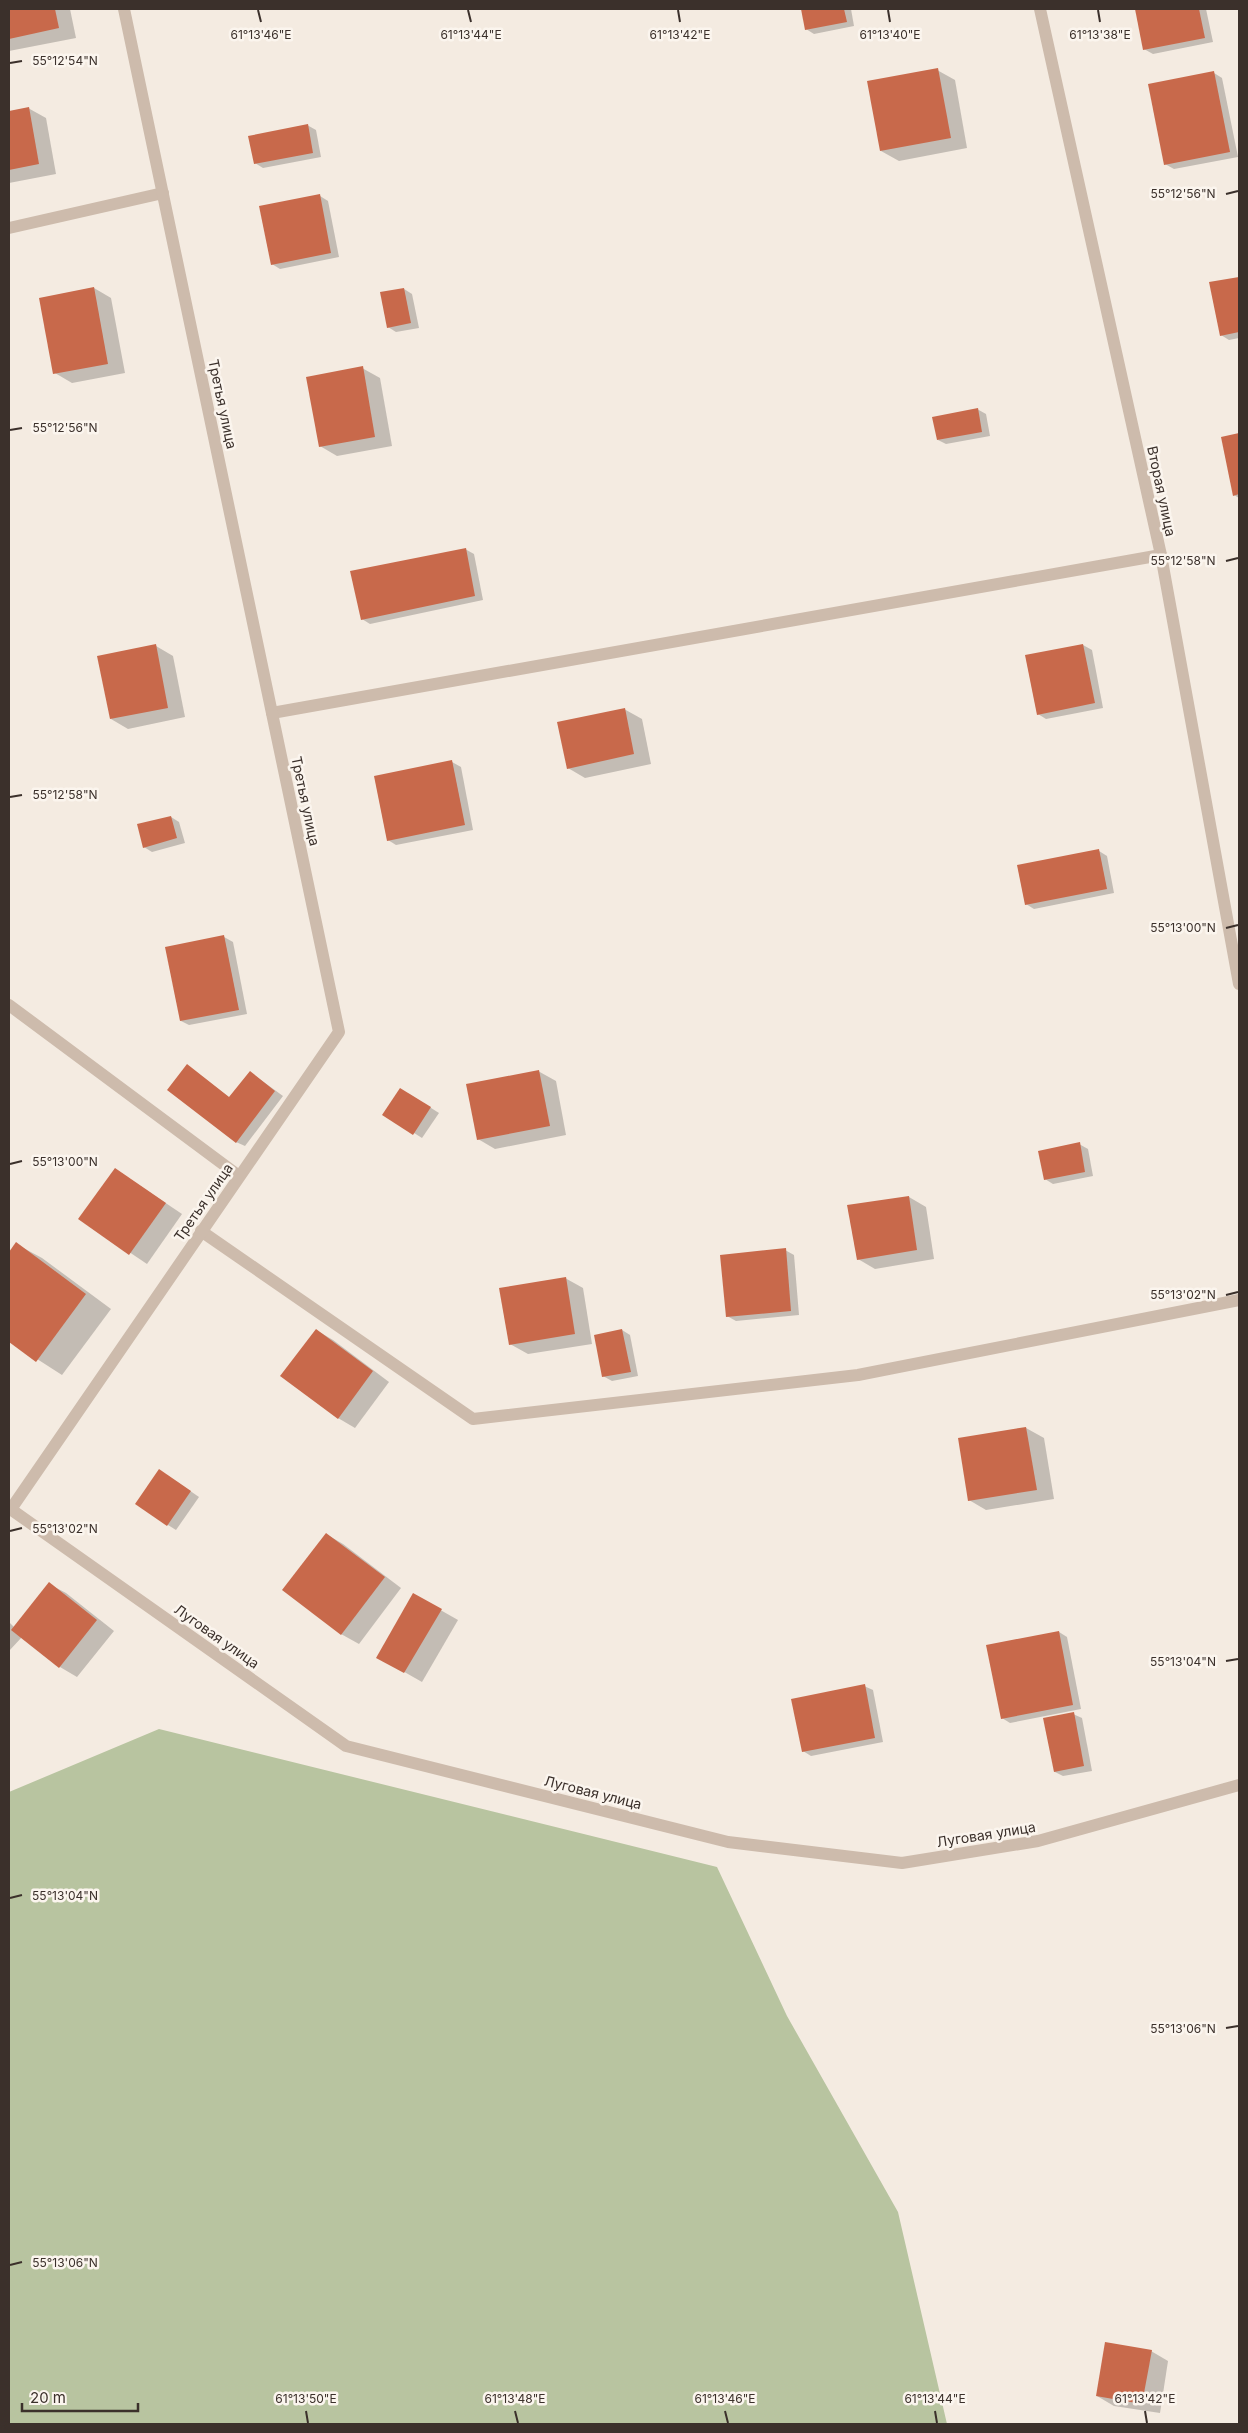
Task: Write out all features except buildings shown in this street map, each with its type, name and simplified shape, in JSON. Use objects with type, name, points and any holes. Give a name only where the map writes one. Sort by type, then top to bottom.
[{"type":"street","name":"Третья улица","points":[[10,1509],[339,1032],[124,9]]},
{"type":"street","name":"Вторая улица","points":[[1040,9],[1161,555],[1239,984]]},
{"type":"street","points":[[9,228],[163,193]]},
{"type":"street","points":[[272,714],[1161,555]]},
{"type":"street","points":[[9,1005],[239,1176]]},
{"type":"street","points":[[201,1231],[473,1419],[858,1375],[1239,1300]]},
{"type":"street","name":"Луговая улица","points":[[10,1509],[346,1746],[728,1842],[902,1863],[1038,1841],[1239,1785]]},
{"type":"green space","points":[[159,1729],[717,1867],[787,2016],[898,2212],[947,2424],[9,2424],[9,1792]]}]
